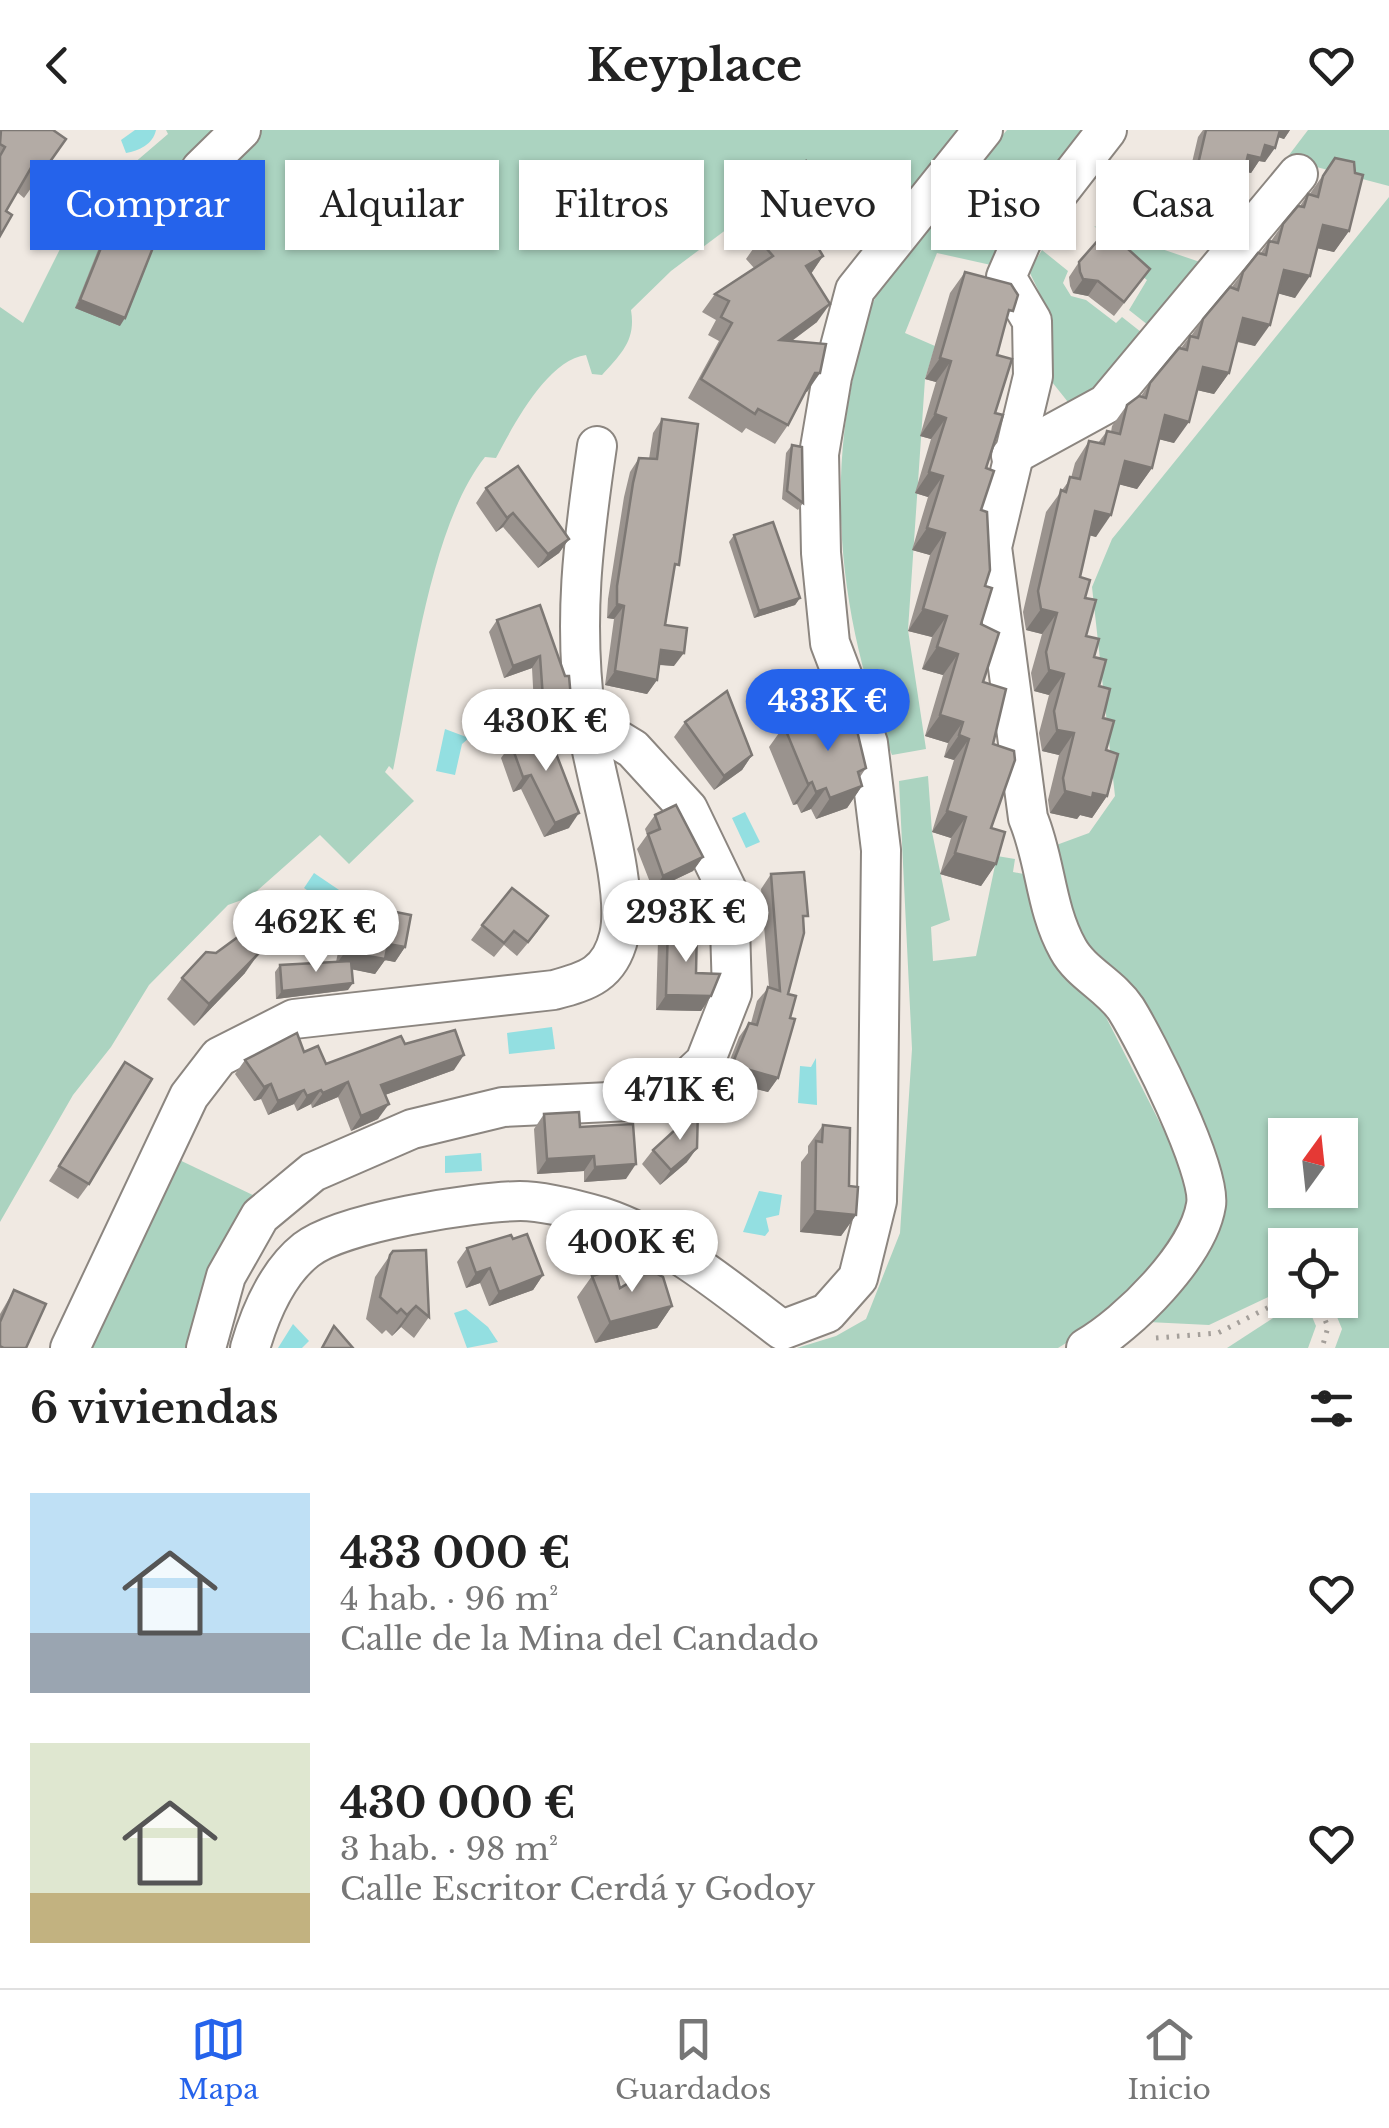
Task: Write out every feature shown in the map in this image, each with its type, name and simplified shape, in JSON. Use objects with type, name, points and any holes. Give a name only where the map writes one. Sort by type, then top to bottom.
[{"type":"street","points":[[209,160],[241,130]]},
{"type":"street","points":[[250,1348],[278,1281],[307,1249],[339,1234],[417,1214],[522,1201],[603,1218],[695,1264],[782,1339],[827,1312],[858,1278],[877,1201],[881,850],[868,743],[830,642],[821,553],[819,454],[832,377],[855,290],[982,130]]},
{"type":"street","points":[[1086,1348],[1148,1301],[1185,1250],[1207,1204],[1191,1138],[1124,1006],[1070,953],[1053,918],[1044,856],[1028,818],[992,546],[1010,456],[1032,376],[1032,321],[1006,277],[1023,238],[1107,130]]},
{"type":"street","points":[[1010,456],[1106,404],[1298,174]]},
{"type":"street","points":[[70,1348],[188,1096],[220,1056],[294,1019],[554,990],[594,980],[611,958],[620,933],[615,867],[586,722],[577,624],[598,446]]},
{"type":"street","points":[[206,1348],[226,1276],[260,1216],[313,1172],[412,1129],[503,1107],[631,1101],[675,1090],[705,1062],[732,993],[728,894],[688,809],[633,749],[586,722]]},
{"type":"path","points":[[1147,1339],[1218,1333],[1268,1307]]},
{"type":"path","points":[[1322,1348],[1328,1326],[1325,1318]]},
{"type":"green space","points":[[166,130],[962,130],[938,160],[931,160],[931,168],[911,193],[911,160],[724,160],[724,231],[704,246],[704,160],[519,160],[519,250],[699,250],[631,310],[629,338],[602,375],[592,374],[586,355],[558,369],[533,396],[496,458],[485,457],[466,487],[437,563],[393,770],[389,766],[385,772],[414,801],[349,864],[320,835],[250,897],[228,905],[149,985],[111,1047],[73,1095],[0,1222],[0,307],[23,323],[60,250],[265,250],[265,160],[138,160],[168,134]]},
{"type":"green space","points":[[1007,130],[1086,130],[1065,160],[981,160]]},
{"type":"green space","points":[[1308,130],[1389,130],[1389,186],[1286,159]]},
{"type":"green space","points":[[1389,197],[1389,1348],[1335,1348],[1342,1329],[1337,1318],[1358,1318],[1358,1228],[1268,1228],[1268,1297],[1209,1325],[1148,1322],[1220,1202],[1134,997],[1111,966],[1073,929],[1051,847],[1089,833],[1115,796],[1092,587],[1112,539]]},
{"type":"green space","points":[[931,218],[931,250],[1002,250],[991,265],[937,253],[905,333],[935,346],[925,379],[908,630],[926,749],[892,755],[861,661],[851,612],[844,563],[842,463],[864,325],[881,288],[907,250],[911,250]]},
{"type":"green space","points":[[1042,250],[1068,271],[1063,283],[1071,296],[1086,300],[1116,323],[1122,317],[1141,332],[1100,385],[1080,399],[1068,402],[1052,382],[1049,313],[1029,271]]},
{"type":"green space","points":[[1123,250],[1165,250],[1200,262],[1148,325],[1129,310],[1147,280],[1121,259]]},
{"type":"green space","points":[[928,776],[932,832],[950,920],[931,927],[933,961],[976,956],[997,856],[1015,859],[1013,872],[1034,876],[1185,1172],[1187,1220],[1167,1256],[1151,1274],[1113,1309],[1058,1348],[797,1348],[836,1336],[866,1319],[900,1233],[912,1049],[899,781]]},
{"type":"green space","points":[[171,1156],[261,1199],[195,1348],[84,1348]]},
{"type":"green space","points":[[1273,1318],[1313,1318],[1316,1326],[1308,1348],[1227,1348]]},
{"type":"water","points":[[135,130],[156,130],[145,146],[126,153],[121,140]]},
{"type":"water","points":[[445,729],[469,738],[462,744],[455,775],[436,771]]},
{"type":"water","points":[[745,812],[760,842],[746,848],[732,818]]},
{"type":"water","points":[[314,873],[345,894],[335,909],[304,888]]},
{"type":"water","points":[[552,1027],[555,1049],[509,1054],[507,1033]]},
{"type":"water","points":[[816,1058],[817,1105],[798,1103],[800,1066],[811,1067]]},
{"type":"water","points":[[481,1153],[482,1171],[445,1173],[445,1156]]},
{"type":"water","points":[[759,1191],[782,1195],[779,1215],[766,1218],[769,1231],[765,1236],[743,1232]]},
{"type":"water","points":[[466,1309],[488,1327],[498,1342],[467,1348],[454,1313]]},
{"type":"water","points":[[293,1324],[309,1341],[302,1348],[278,1348]]},
{"type":"building","points":[[1,130],[53,130],[66,139],[51,160],[30,160],[30,169],[6,211],[12,215],[0,236],[0,156],[5,147],[0,144]]},
{"type":"building","points":[[1206,130],[1280,130],[1275,148],[1265,145],[1261,158],[1248,155],[1247,160],[1199,160]]},
{"type":"building","points":[[1335,158],[1354,162],[1355,173],[1363,175],[1349,231],[1323,225],[1310,276],[1284,270],[1270,325],[1243,318],[1229,373],[1203,367],[1189,422],[1165,415],[1152,468],[1125,461],[1111,515],[1095,511],[1080,577],[1090,580],[1085,598],[1096,600],[1086,636],[1099,639],[1094,657],[1106,660],[1099,686],[1110,689],[1103,718],[1114,721],[1106,750],[1118,754],[1107,796],[1093,793],[1092,798],[1065,791],[1063,778],[1074,733],[1057,730],[1054,711],[1064,674],[1049,670],[1046,652],[1057,613],[1041,609],[1038,591],[1061,490],[1066,492],[1070,477],[1080,479],[1089,441],[1104,444],[1107,431],[1120,434],[1127,405],[1139,396],[1146,398],[1150,383],[1179,348],[1187,350],[1190,336],[1198,338],[1203,319],[1230,287],[1238,290],[1243,272],[1258,253],[1266,255],[1269,241],[1278,243],[1283,224],[1298,206],[1304,207],[1308,194],[1318,197],[1323,176]]},
{"type":"building","points":[[1096,243],[1096,250],[1129,250],[1150,269],[1124,302],[1098,281],[1083,279],[1079,262]]},
{"type":"building","points":[[100,250],[152,250],[125,318],[80,300]]},
{"type":"building","points":[[768,250],[819,250],[823,256],[806,266],[830,304],[780,340],[826,344],[820,373],[815,373],[788,425],[758,409],[755,414],[701,379],[732,323],[721,317],[729,301],[715,294],[773,256]]},
{"type":"building","points":[[965,272],[1011,284],[1018,295],[1013,311],[1009,310],[997,355],[1012,359],[995,413],[1003,415],[986,468],[994,471],[981,510],[987,512],[990,570],[985,586],[992,588],[981,624],[999,633],[983,682],[1006,689],[993,744],[1014,751],[1015,760],[991,828],[1005,832],[996,864],[955,853],[966,817],[947,811],[969,739],[959,735],[963,722],[940,715],[958,654],[937,647],[947,616],[923,609],[945,533],[927,528],[943,476],[929,472],[946,418],[935,414],[951,361],[940,358]]},
{"type":"building","points":[[662,419],[698,424],[679,565],[675,564],[665,625],[687,628],[684,653],[661,650],[657,680],[615,671],[624,606],[617,604],[617,586],[633,483],[639,458],[657,459]]},
{"type":"building","points":[[792,445],[802,447],[803,503],[787,491]]},
{"type":"building","points":[[518,466],[569,539],[548,554],[513,513],[507,518],[486,488]]},
{"type":"building","points":[[773,522],[800,598],[759,611],[734,535]]},
{"type":"building","points":[[540,605],[565,676],[569,676],[572,710],[544,712],[540,656],[513,666],[497,620]]},
{"type":"building","points":[[727,691],[752,755],[724,776],[685,722]]},
{"type":"building","points":[[818,713],[824,727],[854,718],[866,768],[858,772],[862,786],[830,798],[826,788],[816,792],[812,782],[808,784],[784,726]]},
{"type":"building","points":[[547,730],[579,813],[555,823],[531,775],[523,777],[511,744]]},
{"type":"building","points":[[676,805],[703,857],[663,876],[648,834],[660,829],[655,815]]},
{"type":"building","points":[[804,872],[808,916],[803,916],[804,933],[788,994],[796,996],[790,1018],[795,1019],[778,1078],[732,1065],[749,1023],[757,1025],[768,987],[780,991],[771,874]]},
{"type":"building","points":[[512,888],[548,916],[528,942],[514,931],[504,943],[482,925]]},
{"type":"building","points":[[355,904],[411,915],[405,947],[388,944],[385,959],[345,952]]},
{"type":"building","points":[[668,926],[697,927],[696,973],[720,974],[711,996],[666,995]]},
{"type":"building","points":[[242,934],[260,952],[209,1004],[182,978],[206,952],[216,953]]},
{"type":"building","points":[[351,961],[353,983],[282,991],[280,965]]},
{"type":"building","points":[[455,1030],[464,1055],[381,1085],[389,1104],[361,1116],[348,1082],[323,1093],[321,1090],[307,1096],[304,1090],[278,1101],[271,1084],[264,1087],[245,1060],[297,1033],[304,1052],[318,1046],[326,1064],[401,1036],[405,1044]]},
{"type":"building","points":[[125,1062],[152,1079],[89,1184],[59,1166]]},
{"type":"building","points":[[698,1109],[697,1148],[671,1170],[653,1150]]},
{"type":"building","points":[[579,1112],[580,1127],[633,1124],[636,1164],[595,1167],[594,1156],[547,1159],[544,1114]]},
{"type":"building","points":[[823,1125],[850,1128],[849,1186],[858,1187],[856,1215],[815,1211],[816,1141],[822,1142]]},
{"type":"building","points":[[527,1234],[543,1275],[499,1292],[490,1268],[476,1273],[467,1248]]},
{"type":"building","points":[[426,1250],[429,1317],[416,1306],[407,1315],[401,1309],[397,1313],[380,1297],[390,1255],[393,1251]]},
{"type":"building","points":[[615,1269],[620,1288],[644,1274],[663,1277],[672,1306],[610,1322],[592,1276]]},
{"type":"building","points":[[14,1290],[46,1304],[26,1348],[0,1346],[0,1322]]},
{"type":"building","points":[[334,1326],[353,1348],[322,1348]]}]
